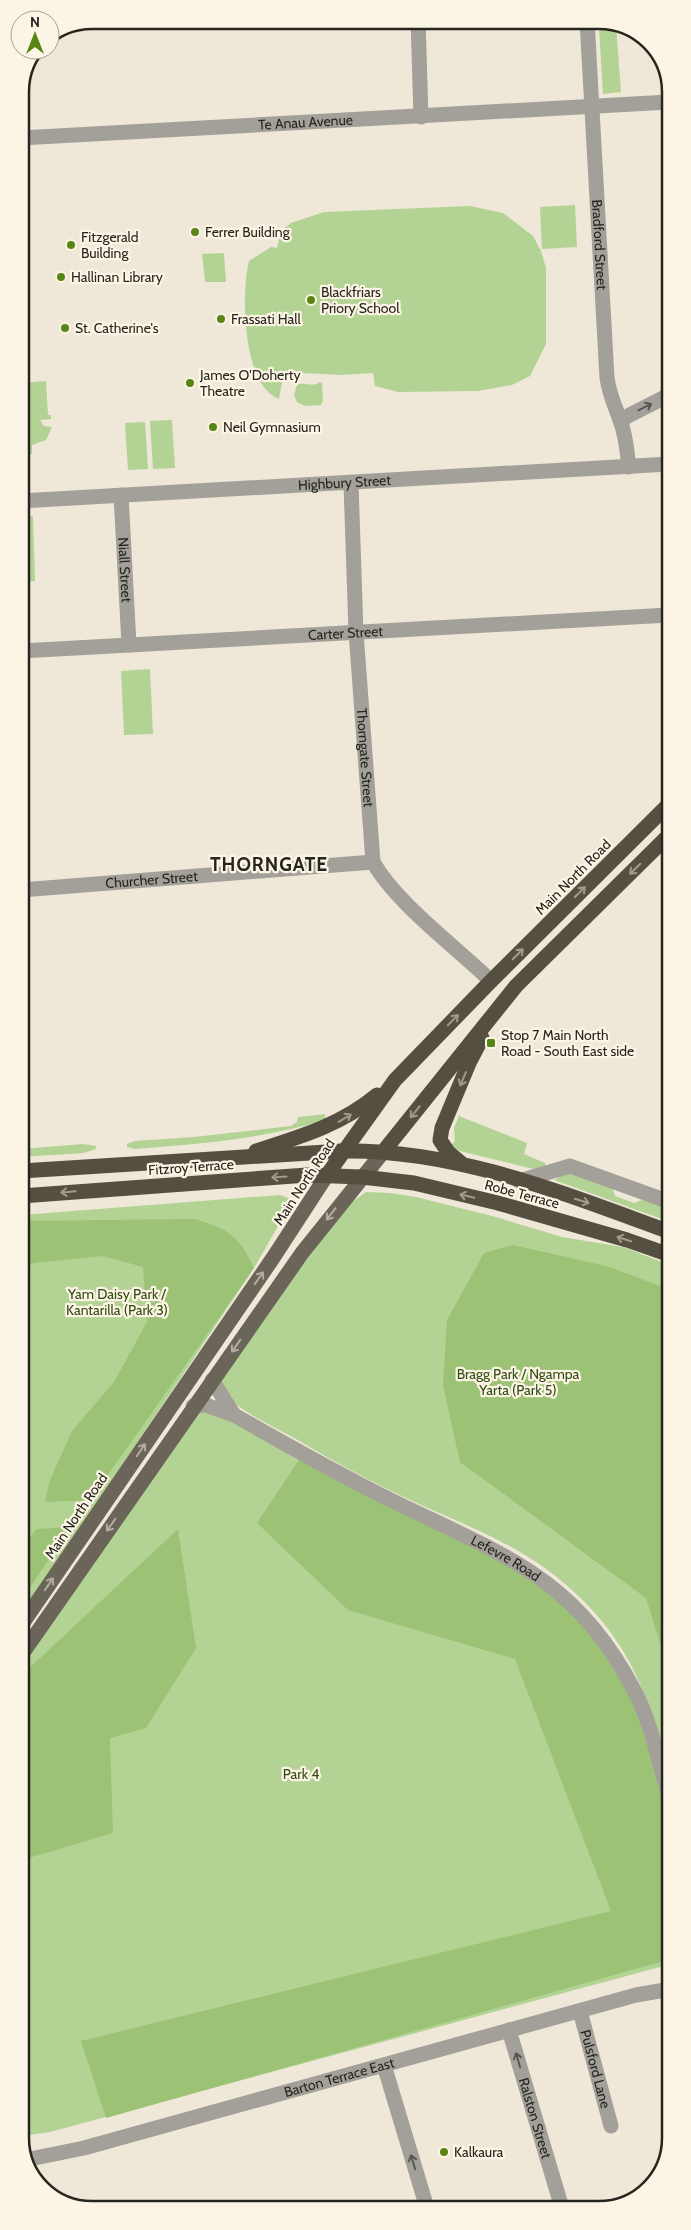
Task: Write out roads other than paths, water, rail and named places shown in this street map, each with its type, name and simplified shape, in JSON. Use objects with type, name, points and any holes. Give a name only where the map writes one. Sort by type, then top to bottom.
[{"type":"highway","name":"Main North Road","points":[[327,1175],[342,1151],[395,1080],[491,981],[662,812]]},
{"type":"highway","points":[[383,1152],[501,1004],[662,842]]},
{"type":"highway","points":[[463,1164],[448,1152],[440,1140],[442,1128],[470,1063],[501,1004]]},
{"type":"highway","points":[[233,1158],[334,1124],[361,1108],[395,1080]]},
{"type":"highway","name":"Robe Terrace","points":[[342,1151],[383,1152],[463,1164],[662,1229]]},
{"type":"highway","name":"Fitzroy Terrace","points":[[29,1170],[342,1151]]},
{"type":"highway","points":[[112,1164],[114,1188]]},
{"type":"highway","name":"Fitzroy Terrace","points":[[29,1195],[114,1188],[327,1175],[362,1177]]},
{"type":"highway","name":"Robe Terrace","points":[[362,1177],[414,1183],[498,1203],[627,1240],[662,1252]]},
{"type":"main road","points":[[29,1644],[193,1406],[314,1236],[383,1152]]},
{"type":"main road","name":"Main North Road","points":[[29,1614],[273,1258],[327,1175]]},
{"type":"street","points":[[418,29],[422,117]]},
{"type":"street","name":"Bradford Street","points":[[587,29],[607,378],[610,397],[620,420],[629,467]]},
{"type":"street","name":"Te Anau Avenue","points":[[29,138],[591,108],[662,103]]},
{"type":"street","points":[[620,420],[662,399]]},
{"type":"street","name":"Highbury Street","points":[[29,500],[351,484],[662,465]]},
{"type":"street","name":"Thorngate Street","points":[[351,484],[356,632],[373,862],[380,875],[396,893],[491,981]]},
{"type":"street","name":"Niall Street","points":[[121,495],[129,645]]},
{"type":"street","name":"Carter Street","points":[[29,651],[662,615]]},
{"type":"street","name":"Churcher Street","points":[[29,889],[373,862]]},
{"type":"street","name":"Robe Terrace","points":[[519,1181],[570,1166],[662,1199]]},
{"type":"street","points":[[212,1380],[234,1416]]},
{"type":"street","name":"Lefevre Road","points":[[193,1406],[206,1405],[234,1416],[400,1505],[512,1558],[561,1593],[589,1622],[613,1654],[634,1689],[646,1718],[662,1772]]},
{"type":"street","name":"Barton Terrace East","points":[[652,1991],[662,1985]]},
{"type":"street","name":"Barton Terrace East","points":[[33,2158],[84,2148],[509,2030],[652,1991],[662,1990]]},
{"type":"street","name":"Pulsford Lane","points":[[580,2011],[611,2126]]},
{"type":"street","name":"Ralston Street","points":[[509,2030],[560,2201]]},
{"type":"street","points":[[384,2065],[426,2201]]},
{"type":"place","name":"Ferrer Building","points":[[195,232]]},
{"type":"place","name":"Fitzgerald Building","points":[[71,245]]},
{"type":"place","name":"Hallinan Library","points":[[61,277]]},
{"type":"place","name":"Blackfriars Priory School","points":[[311,300]]},
{"type":"place","name":"Frassati Hall","points":[[221,319]]},
{"type":"place","name":"St. Catherine's","points":[[65,328]]},
{"type":"place","name":"James O'Doherty Theatre","points":[[190,383]]},
{"type":"place","name":"Neil Gymnasium","points":[[213,427]]},
{"type":"place","name":"Stop 7 Main North Road - South East side","points":[[491,1043]]},
{"type":"place","name":"Kalkaura","points":[[444,2152]]},
{"type":"district","name":"THORNGATE","points":[[269,864]]},
{"type":"park label","name":"Yam Daisy Park / Kantarilla (Park 3)","points":[[117,1302]]},
{"type":"park label","name":"Bragg Park / Ngampa Yarta (Park 5)","points":[[518,1382]]},
{"type":"park label","name":"Park 4","points":[[301,1774]]}]
